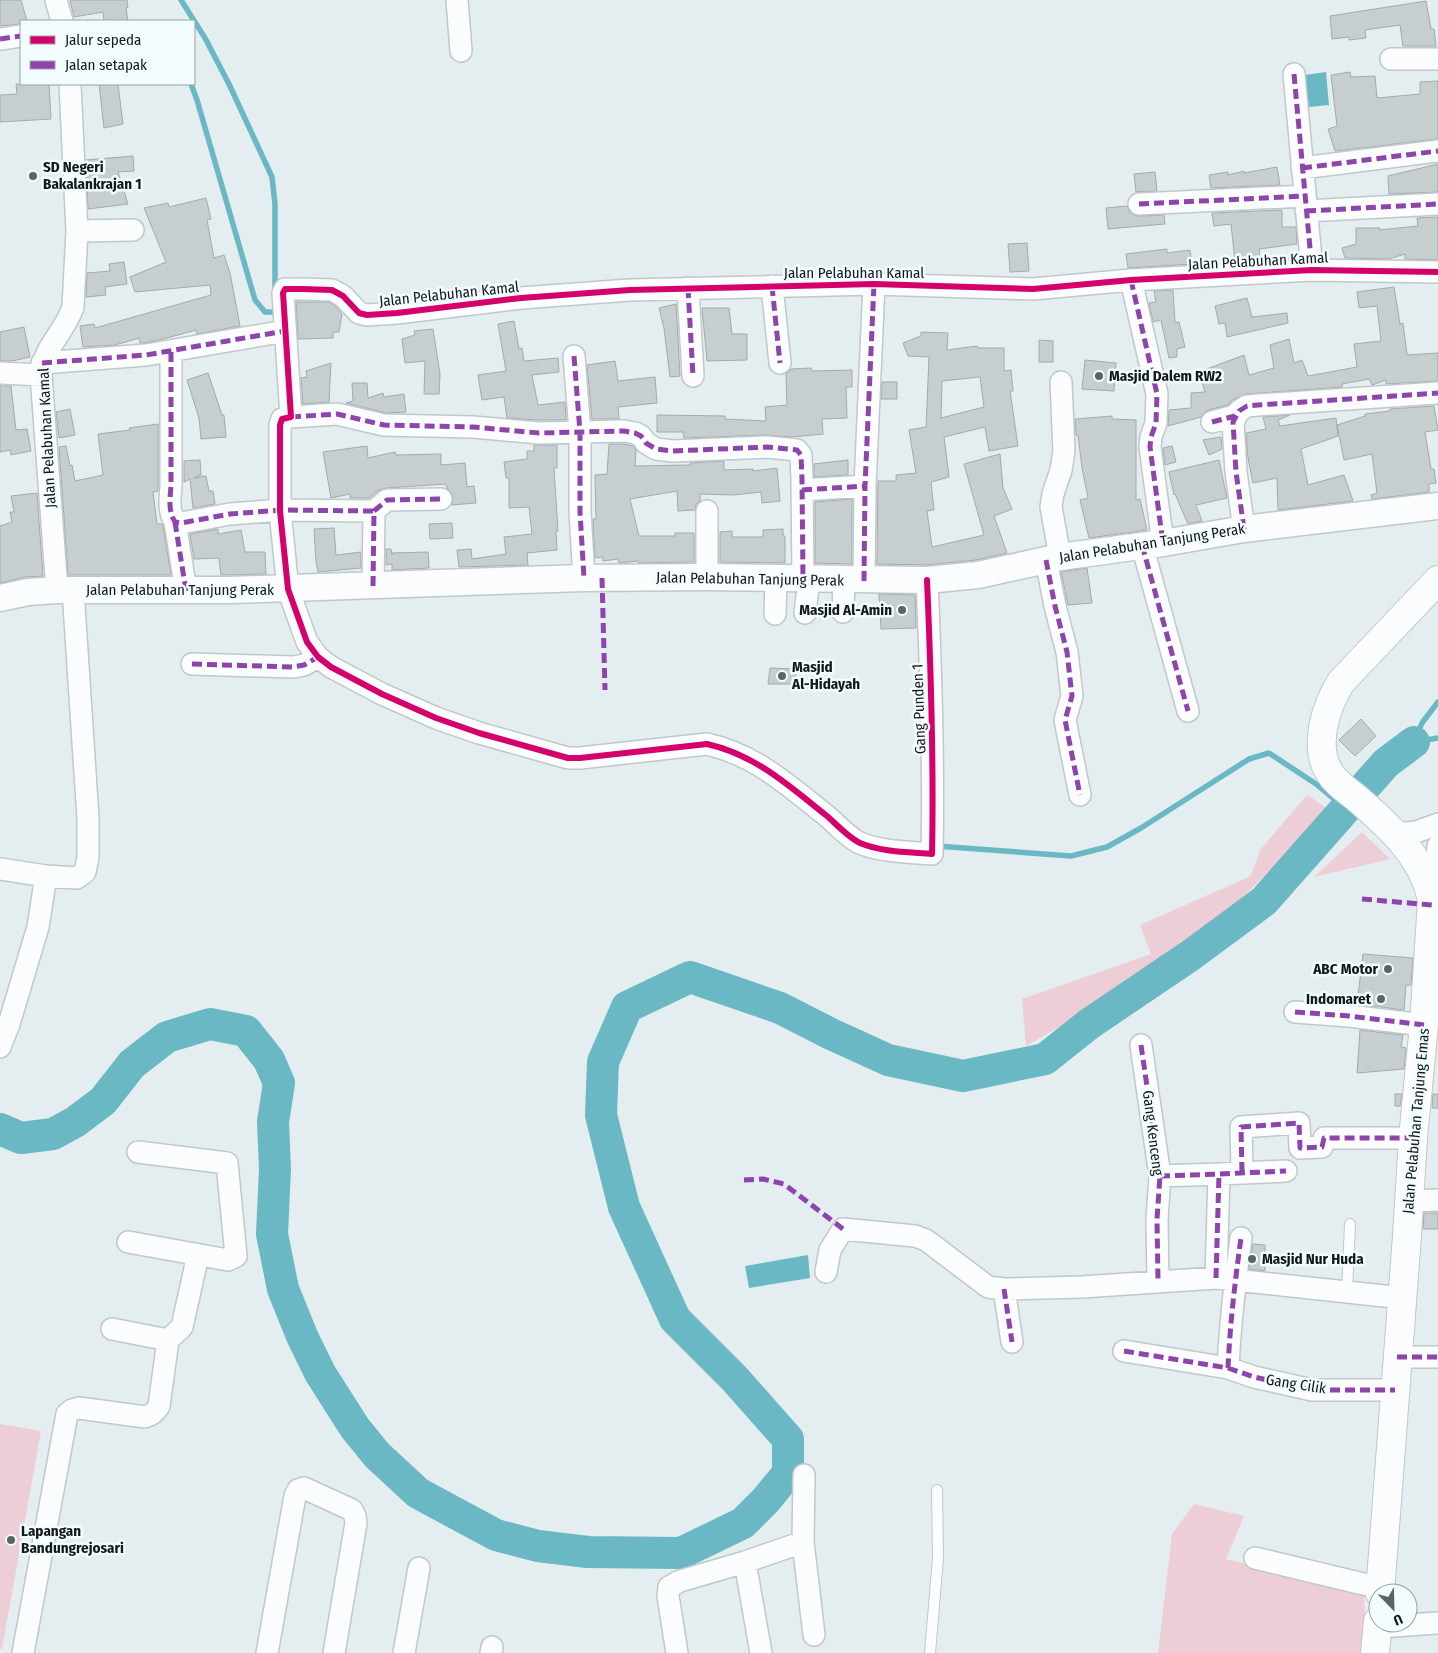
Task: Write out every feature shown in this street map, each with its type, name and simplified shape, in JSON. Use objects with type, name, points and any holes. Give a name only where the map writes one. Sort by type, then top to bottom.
[{"type":"main road","name":"Jalan Pelabuhan Tanjung Emas","points":[[1381,1583],[1432,900],[1430,889],[1421,868],[1392,830],[1337,782],[1329,772],[1323,752],[1324,722],[1330,701],[1341,682],[1438,580]]},
{"type":"street","points":[[56,0],[62,20]]},
{"type":"street","points":[[456,0],[461,51]]},
{"type":"street","points":[[0,40],[20,36]]},
{"type":"street","points":[[1391,59],[1438,59]]},
{"type":"street","points":[[1294,74],[1312,270]]},
{"type":"street","name":"Jalan Pelabuhan Kamal","points":[[0,869],[46,876],[77,878],[85,872],[88,857],[88,818],[41,369],[45,354],[69,319],[73,307],[77,230],[70,85]]},
{"type":"street","points":[[1302,168],[1438,151]]},
{"type":"street","points":[[1139,204],[1438,204]]},
{"type":"street","points":[[77,230],[133,230]]},
{"type":"street","name":"Jalan Pelabuhan Kamal","points":[[279,333],[283,293],[285,290],[302,288],[332,290],[343,296],[358,313],[367,315],[521,298],[630,290],[874,284],[1033,289],[1063,288],[1131,280],[1312,270],[1438,272]]},
{"type":"street","points":[[1131,280],[1157,394],[1156,423],[1150,447],[1153,544],[1188,712]]},
{"type":"street","points":[[843,612],[854,580],[866,486],[874,284]]},
{"type":"street","points":[[772,286],[780,362]]},
{"type":"street","points":[[688,288],[692,376]]},
{"type":"street","points":[[0,372],[41,369],[171,352],[279,333],[288,418]]},
{"type":"street","points":[[171,352],[171,486],[169,506],[170,515],[175,522],[186,591]]},
{"type":"street","points":[[574,356],[580,432],[580,512],[584,578]]},
{"type":"street","points":[[1060,382],[1064,451],[1051,507],[1055,606],[1067,652],[1072,696],[1065,720],[1080,795]]},
{"type":"street","points":[[1244,529],[1236,472],[1233,422],[1239,411],[1247,406],[1258,405],[1438,394]]},
{"type":"street","points":[[192,664],[293,667],[304,665],[318,657],[306,642],[296,588],[286,510],[280,425],[288,418],[337,414],[384,426],[473,427],[539,433],[611,430],[635,433],[656,450],[767,447],[798,450],[801,456],[806,579],[804,612]]},
{"type":"street","points":[[1212,422],[1235,416]]},
{"type":"street","points":[[802,490],[866,486]]},
{"type":"street","points":[[175,522],[181,523],[230,514],[286,510],[374,511],[387,500],[441,499]]},
{"type":"street","name":"Jalan Pelabuhan Tanjung Perak","points":[[0,598],[28,592],[65,590],[186,591],[584,578],[707,577],[927,580],[978,575],[1053,558],[1244,529],[1438,506]]},
{"type":"street","points":[[373,586],[374,511]]},
{"type":"street","points":[[707,511],[707,577]]},
{"type":"street","points":[[776,579],[776,614]]},
{"type":"street","name":"Gang Punden 1","points":[[318,657],[331,667],[382,694],[436,718],[479,733],[568,758],[707,744],[718,746],[756,762],[776,774],[860,843],[889,851],[932,846],[934,801],[927,580]]},
{"type":"street","points":[[1392,830],[1416,832],[1438,824]]},
{"type":"street","points":[[1432,900],[1438,846]]},
{"type":"street","points":[[0,1047],[9,1024],[38,927],[46,876]]},
{"type":"street","points":[[1295,1012],[1424,1025]]},
{"type":"street","name":"Gang Kenceng","points":[[1141,1045],[1160,1176],[1157,1219],[1158,1282]]},
{"type":"street","points":[[1242,1172],[1241,1127],[1299,1123],[1300,1148],[1322,1147],[1324,1138],[1413,1138]]},
{"type":"street","points":[[128,1242],[228,1260],[236,1256],[227,1163],[138,1152]]},
{"type":"street","points":[[1160,1176],[1286,1171]]},
{"type":"street","points":[[1219,1174],[1229,1340],[1228,1368]]},
{"type":"street","points":[[1409,1201],[1438,1200]]},
{"type":"street","points":[[826,1272],[830,1250],[843,1229],[915,1236],[926,1240],[988,1287],[1082,1287],[1225,1279],[1403,1298]]},
{"type":"street","points":[[1225,1279],[1241,1238]]},
{"type":"street","points":[[23,1653],[67,1414],[79,1408],[145,1417],[156,1412],[159,1406],[168,1340],[182,1326],[198,1255]]},
{"type":"street","points":[[1004,1288],[1012,1342]]},
{"type":"street","points":[[112,1329],[168,1340]]},
{"type":"street","name":"Gang Cilik","points":[[1124,1351],[1228,1368],[1254,1377],[1312,1390],[1395,1390]]},
{"type":"street","points":[[1397,1357],[1438,1358]]},
{"type":"street","points":[[804,1474],[803,1542],[814,1635]]},
{"type":"street","points":[[267,1653],[295,1496],[298,1490],[304,1488],[352,1510],[355,1516],[356,1524],[334,1653]]},
{"type":"street","points":[[677,1653],[668,1587],[680,1581],[745,1562],[803,1542]]},
{"type":"street","points":[[1255,1558],[1368,1588]]},
{"type":"street","points":[[745,1562],[761,1653]]},
{"type":"street","points":[[404,1653],[419,1568]]},
{"type":"street","points":[[1377,1634],[1438,1623]]},
{"type":"lane","points":[[1347,1292],[1350,1224]]},
{"type":"lane","points":[[930,1653],[938,1558],[937,1490]]},
{"type":"shaded area","points":[[1307,795],[1330,810],[1241,899],[1089,1010],[1026,1046],[1022,999],[1151,954],[1140,925],[1251,876],[1260,850]]},
{"type":"shaded area","points":[[1362,832],[1390,859],[1314,877]]},
{"type":"shaded area","name":"Lapangan Bandungrejosari","points":[[0,1424],[41,1431],[2,1649],[0,1649]]},
{"type":"shaded area","points":[[1194,1504],[1244,1516],[1226,1559],[1364,1591],[1365,1618],[1362,1653],[1158,1653],[1172,1534]]},
{"type":"water","points":[[1326,72],[1329,105],[1309,107],[1305,75]]},
{"type":"water","points":[[808,1255],[810,1278],[749,1288],[745,1266]]},
{"type":"building","points":[[0,0],[21,0],[27,20],[20,20],[20,24],[0,26]]},
{"type":"building","points":[[70,0],[127,0],[128,20],[104,20],[103,12],[74,17]]},
{"type":"building","points":[[1426,1],[1431,29],[1434,29],[1436,46],[1403,46],[1400,25],[1365,30],[1366,38],[1332,39],[1330,16]]},
{"type":"building","points":[[1350,72],[1351,77],[1375,76],[1377,98],[1420,94],[1420,82],[1438,81],[1438,139],[1335,151],[1328,129],[1337,126],[1331,75]]},
{"type":"building","points":[[16,84],[49,85],[51,119],[0,122],[0,95],[17,94]]},
{"type":"building","points":[[99,85],[118,85],[123,124],[104,128]]},
{"type":"building","points":[[133,156],[134,171],[118,172],[128,204],[88,209],[86,160]]},
{"type":"building","points":[[1438,164],[1438,192],[1389,194],[1388,176]]},
{"type":"building","points":[[1277,167],[1280,185],[1211,188],[1209,175],[1228,172],[1228,175]]},
{"type":"building","points":[[1155,172],[1157,191],[1136,192],[1134,174]]},
{"type":"building","points":[[206,198],[211,219],[207,220],[214,258],[224,255],[230,273],[240,326],[197,334],[196,330],[144,343],[140,343],[139,338],[115,345],[83,347],[80,326],[94,324],[95,328],[211,295],[210,285],[135,292],[130,277],[166,262],[144,208],[168,203],[169,207]]},
{"type":"building","points":[[1127,206],[1134,215],[1164,215],[1165,224],[1108,229],[1106,208]]},
{"type":"building","points":[[1282,210],[1282,227],[1296,227],[1297,244],[1259,249],[1260,260],[1235,262],[1231,224],[1214,226],[1212,213]]},
{"type":"building","points":[[1438,217],[1438,260],[1405,259],[1405,254],[1389,259],[1345,258],[1342,248],[1356,244],[1356,228],[1380,228],[1379,230],[1418,226],[1417,218]]},
{"type":"building","points":[[1027,243],[1029,271],[1010,272],[1008,244]]},
{"type":"building","points":[[1167,249],[1167,253],[1190,250],[1192,264],[1128,268],[1126,254]]},
{"type":"building","points":[[124,262],[127,284],[105,287],[106,295],[86,297],[87,273],[110,271],[109,264]]},
{"type":"building","points":[[1394,287],[1400,324],[1403,323],[1407,355],[1438,353],[1438,381],[1386,384],[1386,380],[1372,385],[1369,379],[1342,384],[1342,387],[1246,394],[1232,400],[1228,405],[1208,410],[1201,417],[1168,426],[1169,410],[1191,408],[1191,393],[1205,392],[1199,372],[1244,355],[1249,375],[1274,368],[1270,345],[1289,339],[1294,363],[1302,360],[1308,376],[1357,367],[1354,344],[1381,341],[1377,306],[1359,308],[1357,292]]},
{"type":"building","points":[[1173,290],[1175,323],[1179,322],[1185,347],[1177,349],[1177,357],[1169,358],[1161,320],[1153,322],[1149,303],[1156,302],[1154,291]]},
{"type":"building","points":[[1247,298],[1252,317],[1287,313],[1288,323],[1227,337],[1225,323],[1219,324],[1215,306]]},
{"type":"building","points":[[296,302],[329,302],[335,306],[342,314],[339,332],[333,332],[333,338],[298,339]]},
{"type":"building","points":[[676,304],[680,376],[670,377],[664,328],[659,308]]},
{"type":"building","points":[[702,308],[729,308],[732,334],[747,334],[747,360],[707,361]]},
{"type":"building","points":[[514,321],[519,349],[522,348],[524,361],[558,358],[559,372],[532,375],[538,405],[565,402],[566,420],[507,418],[504,397],[482,400],[478,375],[506,371],[498,324]]},
{"type":"building","points":[[24,327],[30,357],[12,361],[0,361],[0,332]]},
{"type":"building","points":[[433,329],[440,374],[439,394],[424,394],[425,361],[405,363],[402,339],[415,335],[414,331]]},
{"type":"building","points":[[921,332],[948,333],[947,350],[977,346],[978,348],[1004,348],[1004,371],[1011,370],[1013,391],[1010,391],[1018,446],[989,451],[985,427],[944,437],[949,477],[931,482],[934,510],[927,511],[932,547],[984,535],[964,464],[1000,454],[1003,488],[1012,509],[994,516],[1007,553],[976,560],[926,565],[877,564],[878,481],[896,481],[896,475],[916,473],[909,430],[926,427],[929,357],[908,356],[903,343],[921,336]],"holes":[[[980,377],[984,407],[941,418],[942,381]]]},
{"type":"building","points":[[1039,340],[1053,341],[1053,362],[1039,362]]},
{"type":"building","name":"Masjid Dalem RW2","points":[[1085,360],[1116,363],[1114,391],[1082,389]]},
{"type":"building","points":[[615,361],[618,381],[655,377],[657,403],[618,407],[619,419],[592,419],[587,365]]},
{"type":"building","points":[[331,363],[329,402],[303,404],[301,378],[307,377],[306,371]]},
{"type":"building","points":[[811,368],[812,371],[852,370],[852,387],[846,387],[847,418],[822,419],[823,434],[792,437],[766,435],[684,438],[683,432],[657,432],[657,415],[725,416],[725,419],[766,421],[765,407],[787,405],[786,374],[791,369]]},
{"type":"building","points":[[208,373],[222,415],[224,415],[226,437],[201,439],[199,418],[187,380]]},
{"type":"building","points":[[882,382],[897,382],[897,399],[881,399]]},
{"type":"building","points":[[352,383],[367,383],[368,398],[383,393],[384,397],[404,394],[406,412],[386,413],[346,403],[353,401]]},
{"type":"building","points":[[0,386],[11,386],[16,430],[27,429],[31,451],[11,455],[10,450],[0,452]]},
{"type":"building","points":[[1434,406],[1438,430],[1425,432],[1431,469],[1434,469],[1436,483],[1429,484],[1429,492],[1372,499],[1371,495],[1377,493],[1372,454],[1344,460],[1337,425],[1365,416],[1365,414],[1390,411],[1390,409]]},
{"type":"building","points":[[70,409],[75,435],[59,438],[56,412]]},
{"type":"building","points":[[1290,415],[1278,420],[1280,426],[1336,418],[1338,436],[1301,449],[1308,485],[1344,475],[1353,501],[1278,510],[1277,478],[1253,483],[1246,433],[1266,429],[1263,417]]},
{"type":"building","points":[[1112,416],[1112,419],[1136,420],[1136,500],[1140,499],[1147,530],[1089,538],[1080,500],[1088,498],[1078,435],[1076,435],[1075,419]]},
{"type":"building","points":[[158,424],[158,491],[153,492],[157,524],[162,524],[163,526],[171,575],[68,575],[59,447],[66,446],[75,481],[103,475],[98,434]]},
{"type":"building","points":[[1221,437],[1222,449],[1209,455],[1203,440]]},
{"type":"building","points":[[609,444],[633,446],[636,450],[635,466],[690,465],[690,463],[724,461],[724,470],[753,469],[753,471],[777,468],[780,501],[762,503],[761,492],[733,495],[700,494],[700,501],[696,504],[695,510],[678,511],[677,491],[630,499],[639,536],[675,536],[675,533],[694,533],[694,562],[638,563],[638,561],[619,563],[618,559],[603,561],[603,557],[595,558],[593,519],[596,519],[595,475],[607,474]]},
{"type":"building","points":[[534,445],[557,445],[557,468],[554,468],[558,531],[556,531],[557,550],[527,553],[528,565],[459,567],[457,550],[471,549],[472,559],[506,554],[504,537],[532,534],[529,507],[509,508],[509,478],[506,478],[504,462],[527,459],[527,451],[534,451]]},
{"type":"building","points":[[367,446],[368,458],[395,452],[396,455],[441,454],[441,465],[465,463],[467,487],[474,486],[476,503],[452,505],[453,498],[446,484],[387,488],[379,490],[369,498],[350,498],[350,494],[331,498],[323,452]]},
{"type":"building","points":[[1172,446],[1176,462],[1165,465],[1163,448]]},
{"type":"building","points":[[200,460],[201,475],[194,478],[206,476],[209,491],[213,491],[215,504],[193,508],[190,479],[184,482],[184,461]]},
{"type":"building","points":[[848,460],[848,475],[814,477],[814,464]]},
{"type":"building","points":[[1219,460],[1227,498],[1196,505],[1202,521],[1188,524],[1174,495],[1169,472]]},
{"type":"building","points":[[37,493],[43,576],[25,577],[0,583],[0,526],[12,522],[10,512],[14,512],[11,496]]},
{"type":"building","points":[[852,499],[852,564],[815,563],[815,502]]},
{"type":"building","points":[[452,523],[453,538],[430,539],[429,524]]},
{"type":"building","points":[[334,528],[336,555],[361,552],[361,568],[318,572],[314,529]]},
{"type":"building","points":[[218,529],[218,534],[241,530],[245,552],[265,552],[266,574],[221,575],[219,558],[194,559],[190,534]]},
{"type":"building","points":[[783,529],[783,536],[785,536],[785,563],[720,562],[720,532],[732,531],[732,537],[763,537],[763,530]]},
{"type":"building","points":[[386,549],[391,549],[392,555],[392,553],[428,552],[429,568],[392,570],[392,564],[386,565]]},
{"type":"building","points":[[1087,568],[1092,603],[1068,605],[1061,572]]},
{"type":"building","name":"Masjid Al-Amin","points":[[879,594],[915,595],[916,628],[881,629]]},
{"type":"building","name":"Masjid Al-Hidayah","points":[[770,668],[796,669],[795,684],[768,684]]},
{"type":"building","points":[[1361,719],[1376,736],[1355,756],[1339,740]]},
{"type":"building","points":[[1363,954],[1413,958],[1411,985],[1406,985],[1404,1010],[1357,1004]]},
{"type":"building","points":[[1360,1030],[1403,1035],[1401,1047],[1406,1048],[1404,1069],[1357,1073]]},
{"type":"building","points":[[1395,1094],[1402,1094],[1400,1106],[1395,1106]]},
{"type":"building","points":[[1433,1094],[1438,1094],[1438,1108],[1432,1108]]},
{"type":"building","points":[[1424,1213],[1438,1213],[1438,1229],[1423,1229]]},
{"type":"building","points":[[1253,1244],[1265,1245],[1265,1271],[1249,1269]]},
{"type":"waterway","points":[[181,0],[194,20]]},
{"type":"waterway","points":[[195,22],[229,84],[272,177],[275,204],[275,293]]},
{"type":"waterway","points":[[191,85],[255,300],[265,312],[275,312]]},
{"type":"waterway","points":[[1414,742],[1422,723],[1438,702]]},
{"type":"waterway","points":[[1414,742],[1438,738]]},
{"type":"waterway","points":[[0,1129],[21,1138],[53,1134],[75,1122],[103,1101],[132,1064],[167,1037],[210,1024],[246,1031],[269,1060],[279,1083],[273,1122],[275,1169],[272,1234],[283,1289],[302,1336],[320,1373],[355,1428],[377,1455],[418,1493],[496,1535],[538,1546],[588,1552],[681,1553],[743,1523],[766,1500],[788,1473],[788,1439],[734,1378],[675,1319],[624,1207],[601,1115],[603,1062],[627,1007],[690,977],[780,1008],[888,1060],[963,1076],[1045,1059],[1089,1024],[1191,955],[1264,901],[1386,763],[1414,742]]},
{"type":"waterway","points":[[937,846],[1071,856],[1107,847],[1141,828],[1249,759],[1269,753],[1316,784],[1346,809]]},
{"type":"marked path","points":[[0,39],[20,36]]},
{"type":"marked path","points":[[1294,74],[1312,270]]},
{"type":"marked path","points":[[1302,168],[1438,151]]},
{"type":"marked path","points":[[1139,204],[1305,196]]},
{"type":"marked path","points":[[1306,211],[1438,204]]},
{"type":"marked path","points":[[1131,280],[1157,394],[1156,423],[1150,447],[1163,543]]},
{"type":"marked path","points":[[864,581],[865,486],[874,284]]},
{"type":"marked path","points":[[772,286],[780,363]]},
{"type":"marked path","points":[[688,288],[693,376]]},
{"type":"marked path","points":[[42,363],[146,355],[285,331]]},
{"type":"marked path","points":[[171,352],[170,505],[171,514],[175,522],[181,523],[230,514],[282,510],[374,511]]},
{"type":"marked path","points":[[574,356],[580,432],[580,512],[584,578]]},
{"type":"marked path","points":[[1244,529],[1236,472],[1233,422],[1239,411],[1247,406],[1258,405],[1438,393]]},
{"type":"marked path","points":[[291,417],[337,414],[384,425],[473,427],[539,433],[624,431],[641,436],[646,443],[656,449],[673,451],[767,447],[797,450],[801,455],[803,579]]},
{"type":"marked path","points":[[1212,422],[1235,416]]},
{"type":"marked path","points":[[802,490],[865,486]]},
{"type":"marked path","points":[[373,586],[374,511],[387,500],[441,499]]},
{"type":"marked path","points":[[175,522],[186,591]]},
{"type":"marked path","points":[[1142,545],[1188,711]]},
{"type":"marked path","points":[[1046,560],[1067,652],[1072,696],[1065,720],[1080,795]]},
{"type":"marked path","points":[[602,578],[605,690]]},
{"type":"marked path","points":[[192,664],[293,667],[304,665],[318,657]]},
{"type":"marked path","points":[[1362,899],[1432,905]]},
{"type":"marked path","points":[[1295,1012],[1424,1025]]},
{"type":"marked path","points":[[1141,1045],[1160,1176],[1157,1219],[1158,1281]]},
{"type":"marked path","points":[[1242,1172],[1241,1127],[1299,1123],[1300,1148],[1322,1147],[1324,1138],[1413,1138]]},
{"type":"marked path","points":[[1216,1278],[1219,1174],[1286,1171]]},
{"type":"marked path","points":[[1160,1176],[1219,1174]]},
{"type":"marked path","points":[[744,1180],[763,1179],[784,1184],[843,1229]]},
{"type":"marked path","points":[[1124,1351],[1228,1368],[1241,1238]]},
{"type":"marked path","points":[[1004,1289],[1012,1342]]},
{"type":"marked path","points":[[1397,1357],[1438,1357]]},
{"type":"marked path","points":[[1228,1368],[1254,1377],[1312,1390],[1395,1390]]},
{"type":"cycle path","points":[[927,580],[932,717],[932,854],[886,850],[856,841],[771,773],[725,749],[707,744],[568,758],[479,733],[436,718],[382,694],[331,667],[318,657],[307,642],[288,589],[280,511],[280,425],[282,419],[291,417],[283,293],[285,289],[332,290],[343,296],[359,313],[367,315],[521,298],[630,290],[874,284],[1033,289],[1131,280],[1312,270],[1438,272]]},
{"type":"place","name":"SD Negeri Bakalankrajan 1","points":[[33,176]]},
{"type":"place","name":"Masjid Dalem RW2","points":[[1099,376]]},
{"type":"place","name":"Masjid Al-Amin","points":[[902,610]]},
{"type":"place","name":"Masjid Al-Hidayah","points":[[782,676]]},
{"type":"place","name":"ABC Motor","points":[[1388,969]]},
{"type":"place","name":"Indomaret","points":[[1381,999]]},
{"type":"place","name":"Masjid Nur Huda","points":[[1252,1259]]},
{"type":"place","name":"Lapangan Bandungrejosari","points":[[11,1540]]}]
